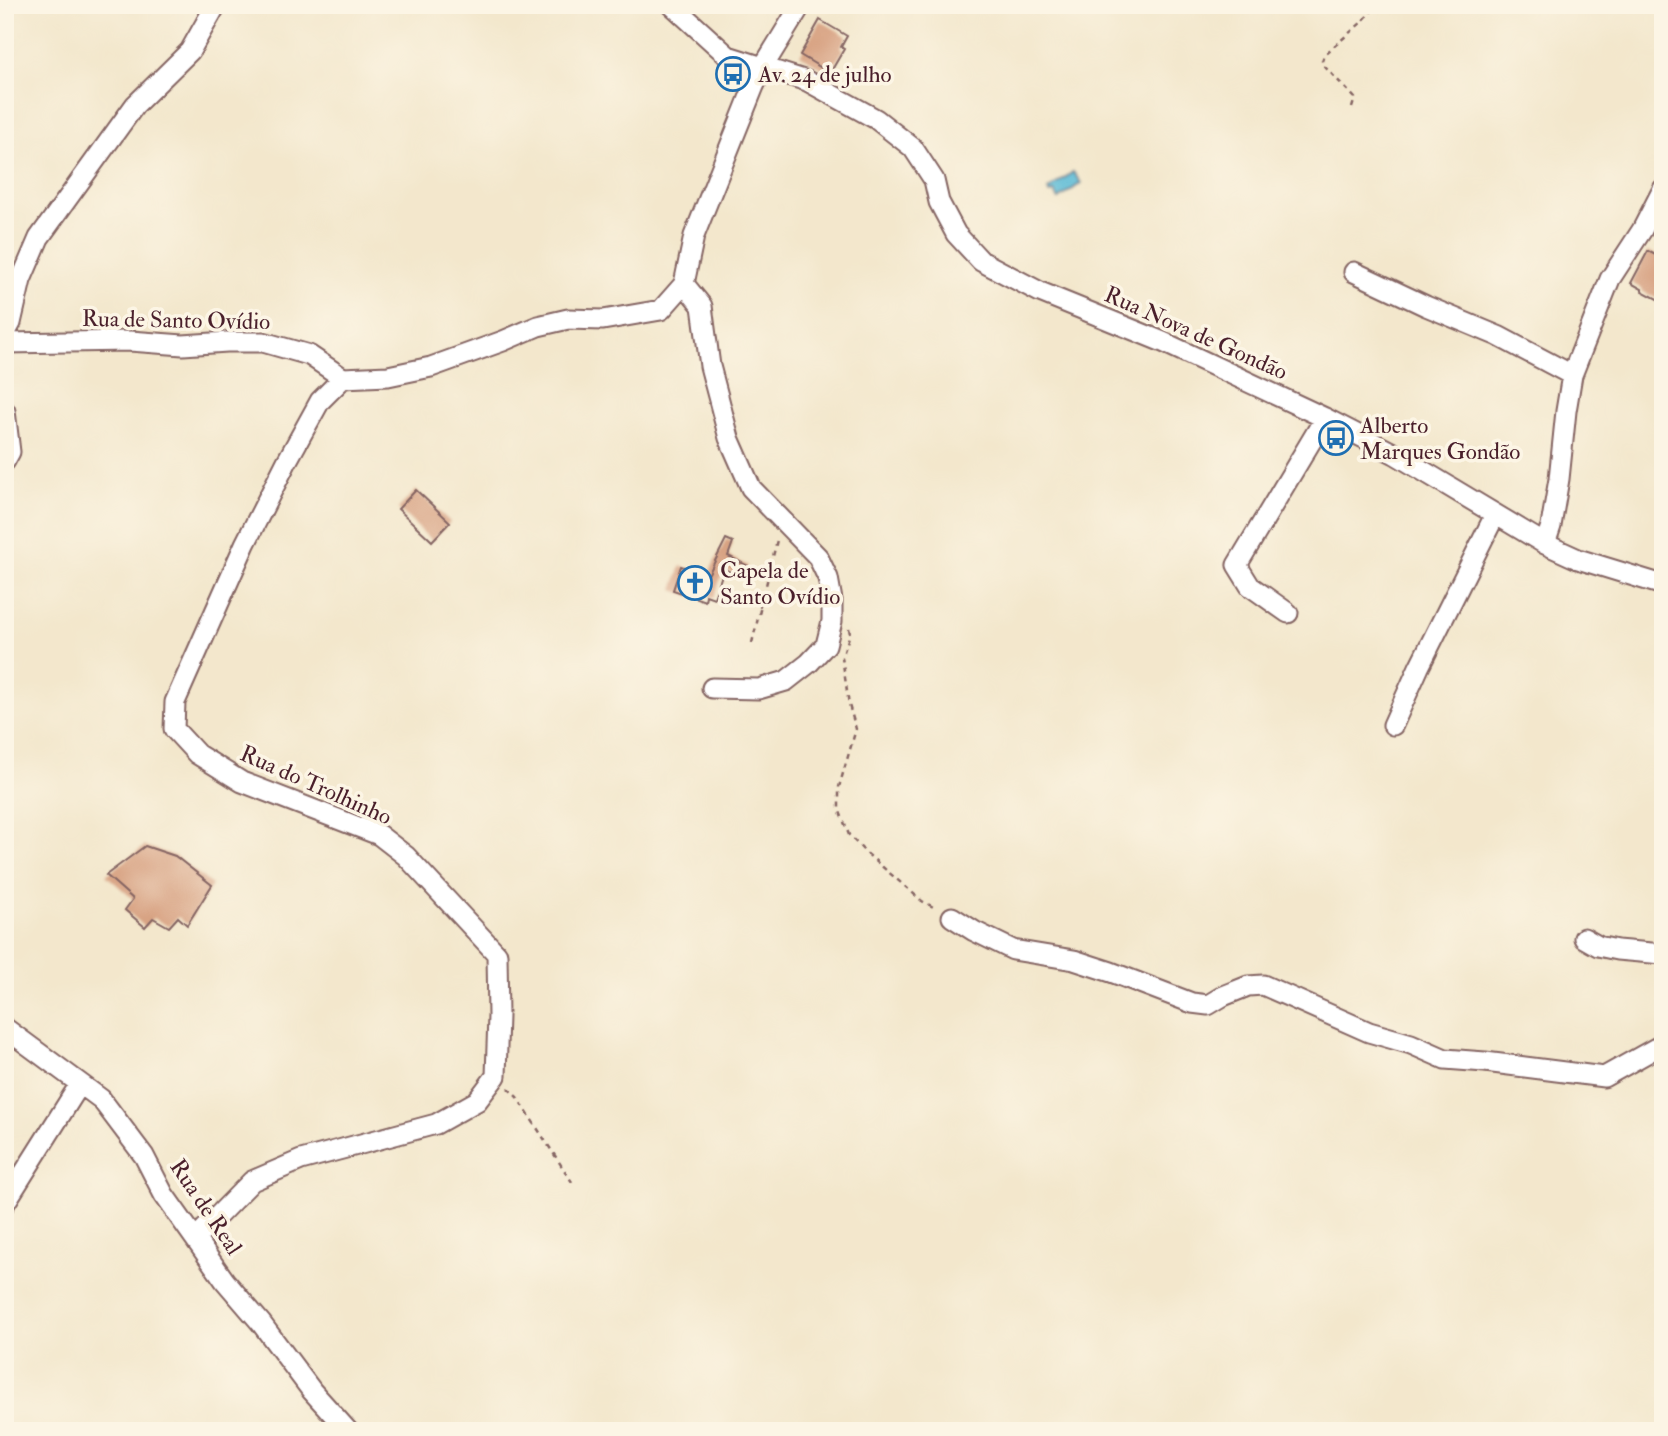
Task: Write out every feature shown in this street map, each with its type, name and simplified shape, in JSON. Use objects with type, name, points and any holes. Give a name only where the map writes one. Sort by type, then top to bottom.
[{"type":"street","points":[[5,334],[11,323],[21,280],[38,238],[135,105],[190,51],[216,5]]},
{"type":"street","name":"Rua Nova de Gondão","points":[[672,5],[728,56],[807,81],[876,119],[913,148],[934,180],[939,202],[956,234],[981,261],[1040,292],[1163,342],[1325,418],[1395,454],[1545,544],[1578,559],[1663,585]]},
{"type":"street","points":[[343,378],[388,376],[432,367],[538,326],[568,319],[603,320],[661,310],[684,284],[694,236],[754,86],[801,5]]},
{"type":"street","points":[[1545,544],[1559,479],[1572,375],[1611,279],[1661,198]]},
{"type":"street","points":[[1354,272],[1498,336],[1572,375]]},
{"type":"street","points":[[684,284],[702,306],[710,366],[729,438],[751,488],[818,557],[828,578],[832,600],[832,621],[826,645],[786,681],[759,689],[712,688]]},
{"type":"street","name":"Rua de Santo Ovídio","points":[[5,343],[130,341],[183,345],[263,342],[309,355],[343,378]]},
{"type":"street","name":"Rua do Trolhinho","points":[[343,378],[320,401],[245,544],[175,702],[174,729],[197,754],[242,782],[379,835],[406,856],[457,910],[497,954],[496,1076]]},
{"type":"street","points":[[5,411],[10,452],[5,460]]},
{"type":"street","points":[[1289,612],[1250,586],[1237,565],[1325,418]]},
{"type":"street","points":[[1393,725],[1495,515]]},
{"type":"street","points":[[952,917],[1013,950],[1074,960],[1192,1003],[1208,1005],[1248,986],[1263,985],[1369,1032],[1411,1044],[1445,1059],[1604,1077],[1663,1044]]},
{"type":"street","points":[[1584,938],[1598,946],[1617,950],[1663,954]]},
{"type":"street","name":"Rua de Real","points":[[5,1028],[100,1099],[144,1156],[164,1195],[225,1281],[261,1323],[312,1391],[348,1431]]},
{"type":"street","points":[[195,1238],[252,1181],[301,1160],[436,1124],[477,1101],[496,1076]]},
{"type":"street","points":[[5,1203],[80,1084]]},
{"type":"path","points":[[1352,108],[1355,98],[1322,61],[1324,55],[1377,5]]},
{"type":"path","points":[[752,643],[782,520]]},
{"type":"path","points":[[721,593],[761,606]]},
{"type":"path","points":[[849,624],[850,634],[842,657],[849,705],[856,729],[839,787],[839,809],[849,835],[864,850],[922,901],[952,917]]},
{"type":"path","points":[[496,1076],[517,1097],[572,1182]]},
{"type":"water","points":[[1073,172],[1081,183],[1059,199],[1054,192],[1050,193],[1048,190]]},
{"type":"building","points":[[820,20],[847,36],[841,47],[844,49],[830,73],[800,55]]},
{"type":"building","points":[[1648,251],[1663,259],[1663,302],[1631,283]]},
{"type":"building","points":[[416,490],[450,522],[432,541],[398,509]]},
{"type":"building","points":[[726,539],[733,542],[728,556],[748,566],[742,578],[724,569],[714,598],[706,595],[705,601],[673,590],[681,566],[708,575]]},
{"type":"building","points":[[145,846],[175,856],[212,885],[187,925],[178,917],[169,927],[153,918],[145,927],[125,910],[133,899],[106,875]]},
{"type":"place","name":"Av. 24 de julho","points":[[733,74]]},
{"type":"place","name":"Alberto Marques Gondão","points":[[1336,438]]},
{"type":"place","name":"Capela de Santo Ovídio","points":[[695,583]]}]
